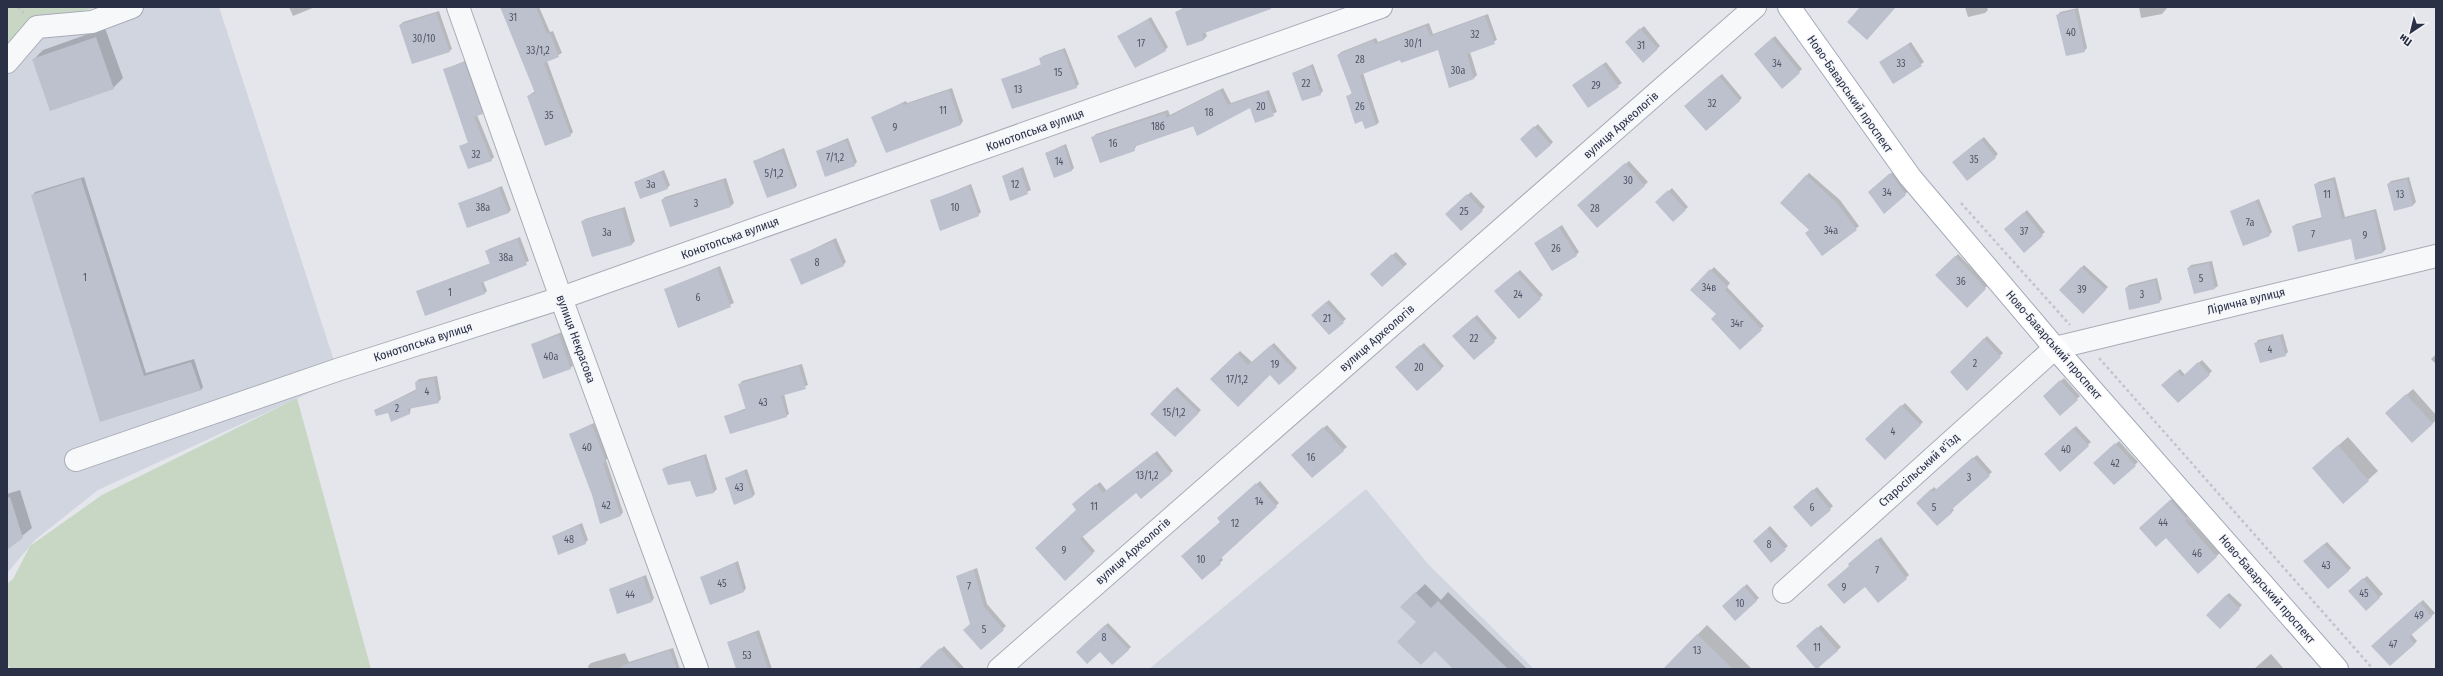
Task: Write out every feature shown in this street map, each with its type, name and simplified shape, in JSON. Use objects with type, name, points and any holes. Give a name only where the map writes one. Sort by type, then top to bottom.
[{"type":"main road","name":"Ново-Баварський проспект","points":[[1789,7],[1910,177],[2055,348],[2338,669]]},
{"type":"street","points":[[7,62],[37,27],[92,22],[132,7]]},
{"type":"street","name":"вулиця Некрасова","points":[[458,7],[561,298],[697,669]]},
{"type":"street","name":"Конотопська вулиця","points":[[76,460],[336,370],[561,298],[1381,7]]},
{"type":"street","name":"вулиця Археологів","points":[[999,669],[1755,7]]},
{"type":"street","name":"Лірична вулиця","points":[[2055,348],[2436,256]]},
{"type":"street","name":"Старосільський в'їзд","points":[[1784,592],[2055,348]]},
{"type":"shaded area","points":[[138,7],[219,7],[337,370],[335,381],[98,490],[35,540],[7,573],[7,62],[37,27]]},
{"type":"shaded area","points":[[1366,489],[1428,564],[1534,669],[1149,669]]},
{"type":"green space","points":[[7,7],[96,7],[68,16],[7,49]]},
{"type":"green space","points":[[297,398],[371,669],[12,669],[7,665],[7,584],[13,579],[30,546],[102,495]]},
{"type":"building","points":[[500,7],[536,7],[547,34],[550,33],[559,57],[544,63],[571,136],[545,146],[527,96],[535,93]]},
{"type":"building","points":[[1188,7],[1271,7],[1271,9],[1202,34],[1204,40],[1187,46],[1175,12]]},
{"type":"building","points":[[1860,7],[1896,7],[1867,40],[1847,22]]},
{"type":"building","points":[[2075,10],[2085,52],[2066,56],[2056,15]]},
{"type":"building","points":[[436,13],[450,52],[412,64],[399,25]]},
{"type":"building","points":[[1485,16],[1495,44],[1467,54],[1474,79],[1449,88],[1438,50],[1401,63],[1400,60],[1360,75],[1376,125],[1365,129],[1362,121],[1355,124],[1346,96],[1352,94],[1337,55],[1373,40],[1375,44],[1426,26],[1430,36]]},
{"type":"building","points":[[1148,19],[1166,51],[1135,68],[1117,36]]},
{"type":"building","points":[[1640,28],[1658,49],[1643,63],[1625,42]]},
{"type":"building","points":[[96,37],[114,89],[50,111],[32,59]]},
{"type":"building","points":[[1772,38],[1800,73],[1782,89],[1754,54]]},
{"type":"building","points":[[1908,44],[1922,66],[1893,84],[1879,62]]},
{"type":"building","points":[[1063,50],[1077,88],[1012,109],[1001,79],[1041,65],[1039,58]]},
{"type":"building","points":[[464,62],[483,114],[474,117],[492,161],[468,169],[459,146],[468,143],[443,69]]},
{"type":"building","points":[[1603,64],[1619,87],[1588,108],[1572,85]]},
{"type":"building","points":[[1311,66],[1321,95],[1302,101],[1292,73]]},
{"type":"building","points":[[1719,76],[1740,101],[1706,131],[1684,106]]},
{"type":"building","points":[[949,90],[961,125],[886,153],[871,117],[903,103],[904,105]]},
{"type":"building","points":[[1220,90],[1228,105],[1266,92],[1274,116],[1255,123],[1250,108],[1197,136],[1193,126],[1134,147],[1135,151],[1100,163],[1091,137],[1165,113],[1167,118]]},
{"type":"building","points":[[1534,126],[1551,145],[1536,158],[1520,139]]},
{"type":"building","points":[[1981,139],[1996,158],[1967,181],[1952,162]]},
{"type":"building","points":[[846,140],[855,166],[825,177],[816,151]]},
{"type":"building","points":[[1064,146],[1072,171],[1054,178],[1045,153]]},
{"type":"building","points":[[782,151],[795,188],[767,198],[753,161]]},
{"type":"building","points":[[1625,163],[1645,186],[1597,228],[1577,205]]},
{"type":"building","points":[[1020,169],[1028,194],[1010,201],[1002,176]]},
{"type":"building","points":[[661,172],[668,189],[640,199],[634,182]]},
{"type":"building","points":[[1890,173],[1906,195],[1884,214],[1868,192]]},
{"type":"building","points":[[1806,175],[1837,203],[1857,230],[1822,256],[1805,233],[1809,230],[1780,203]]},
{"type":"building","points":[[81,179],[144,376],[191,362],[201,390],[100,422],[31,195]]},
{"type":"building","points":[[2407,179],[2413,206],[2394,211],[2387,184]]},
{"type":"building","points":[[723,180],[731,207],[670,227],[661,200]]},
{"type":"building","points":[[2333,180],[2342,219],[2374,211],[2383,253],[2355,260],[2351,239],[2298,252],[2292,226],[2322,219],[2314,184]]},
{"type":"building","points":[[969,186],[979,216],[940,231],[930,200]]},
{"type":"building","points":[[499,188],[509,213],[467,228],[458,203]]},
{"type":"building","points":[[1668,190],[1686,210],[1673,222],[1655,202]]},
{"type":"building","points":[[1467,194],[1483,211],[1461,231],[1445,214]]},
{"type":"building","points":[[2256,201],[2270,236],[2243,246],[2230,211]]},
{"type":"building","points":[[622,209],[632,245],[592,257],[581,221]]},
{"type":"building","points":[[2024,212],[2043,236],[2024,253],[2004,229]]},
{"type":"building","points":[[1559,227],[1577,256],[1552,271],[1534,243]]},
{"type":"building","points":[[517,239],[527,265],[481,283],[485,294],[425,316],[416,291],[490,264],[485,251]]},
{"type":"building","points":[[833,241],[844,266],[801,285],[790,259]]},
{"type":"building","points":[[1392,254],[1404,267],[1382,287],[1370,274]]},
{"type":"building","points":[[1955,256],[1986,289],[1967,308],[1935,275]]},
{"type":"building","points":[[2209,263],[2215,289],[2194,294],[2187,268]]},
{"type":"building","points":[[2081,267],[2106,290],[2083,314],[2059,290]]},
{"type":"building","points":[[717,268],[731,307],[678,328],[664,289]]},
{"type":"building","points":[[1710,269],[1728,287],[1725,290],[1762,330],[1740,350],[1711,319],[1716,314],[1690,290]]},
{"type":"building","points":[[1517,272],[1541,299],[1519,319],[1494,291]]},
{"type":"building","points":[[2155,280],[2160,303],[2129,310],[2125,288]]},
{"type":"building","points":[[1326,302],[1344,323],[1329,335],[1311,315]]},
{"type":"building","points":[[1474,317],[1495,342],[1474,360],[1452,336]]},
{"type":"building","points":[[559,335],[571,369],[543,379],[531,344]]},
{"type":"building","points":[[2280,336],[2286,356],[2260,363],[2254,343]]},
{"type":"building","points":[[1984,338],[2001,357],[1967,391],[1950,372]]},
{"type":"building","points":[[1271,345],[1295,371],[1279,385],[1270,375],[1238,407],[1210,379],[1237,353],[1248,365]]},
{"type":"building","points":[[1420,345],[1442,369],[1417,391],[1395,367]]},
{"type":"building","points":[[2198,362],[2210,375],[2178,403],[2161,385],[2177,371],[2182,377]]},
{"type":"building","points":[[799,366],[806,389],[781,396],[787,417],[730,434],[724,416],[746,410],[738,384]]},
{"type":"building","points":[[434,378],[439,403],[408,409],[410,414],[391,422],[388,413],[376,416],[374,410],[416,391],[415,382]]},
{"type":"building","points":[[2060,380],[2078,400],[2060,416],[2043,396]]},
{"type":"building","points":[[1174,389],[1199,413],[1175,437],[1150,414]]},
{"type":"building","points":[[2406,394],[2433,424],[2412,443],[2385,413]]},
{"type":"building","points":[[1901,405],[1921,425],[1885,460],[1865,439]]},
{"type":"building","points":[[592,425],[606,462],[603,463],[621,516],[600,524],[592,495],[569,434]]},
{"type":"building","points":[[1323,427],[1344,451],[1312,478],[1291,455]]},
{"type":"building","points":[[2073,428],[2089,446],[2060,472],[2044,454]]},
{"type":"building","points":[[2115,443],[2136,466],[2114,485],[2093,463]]},
{"type":"building","points":[[2338,445],[2369,481],[2343,504],[2312,468]]},
{"type":"building","points":[[1154,453],[1171,474],[1141,499],[1136,493],[1080,539],[1093,554],[1065,581],[1035,548],[1076,510],[1072,504],[1096,484],[1103,493]]},
{"type":"building","points":[[704,456],[714,493],[696,497],[690,481],[668,485],[662,469]]},
{"type":"building","points":[[1973,457],[1990,476],[1950,511],[1952,513],[1937,526],[1916,503],[1931,489],[1933,492]]},
{"type":"building","points":[[744,471],[753,497],[734,505],[725,478]]},
{"type":"building","points":[[1256,483],[1277,507],[1218,561],[1221,564],[1202,580],[1181,556],[1220,522],[1217,518]]},
{"type":"building","points":[[1813,489],[1831,510],[1811,527],[1793,507]]},
{"type":"building","points":[[10,497],[23,538],[7,550],[7,498]]},
{"type":"building","points":[[2170,500],[2187,519],[2185,521],[2217,557],[2198,574],[2166,538],[2156,547],[2139,528]]},
{"type":"building","points":[[579,525],[586,544],[558,555],[552,536]]},
{"type":"building","points":[[1767,529],[1786,550],[1771,563],[1753,541]]},
{"type":"building","points":[[1877,539],[1907,579],[1878,603],[1865,587],[1844,604],[1827,585],[1849,566],[1848,564]]},
{"type":"building","points":[[2324,544],[2349,571],[2328,589],[2303,561]]},
{"type":"building","points":[[735,563],[744,592],[710,605],[700,577]]},
{"type":"building","points":[[974,570],[984,607],[1004,630],[981,650],[963,630],[970,624],[956,576]]},
{"type":"building","points":[[643,577],[652,602],[617,614],[609,589]]},
{"type":"building","points":[[2363,578],[2380,598],[2366,611],[2348,591]]},
{"type":"building","points":[[1744,586],[1757,601],[1735,621],[1722,606]]},
{"type":"building","points":[[1415,592],[1431,608],[1438,601],[1508,669],[1453,669],[1435,651],[1421,665],[1397,642],[1416,622],[1400,607]]},
{"type":"building","points":[[2226,595],[2240,609],[2220,629],[2206,615]]},
{"type":"building","points":[[2420,602],[2432,617],[2409,637],[2415,644],[2390,666],[2371,646]]},
{"type":"building","points":[[1105,625],[1129,650],[1112,665],[1100,652],[1087,664],[1076,652]]},
{"type":"building","points":[[1817,627],[1838,651],[1816,669],[1796,646]]},
{"type":"building","points":[[756,633],[768,669],[736,669],[727,642]]},
{"type":"building","points":[[1697,634],[1733,669],[1663,669]]},
{"type":"building","points":[[940,648],[959,669],[918,669]]},
{"type":"building","points":[[670,650],[677,669],[621,669],[621,666]]}]
